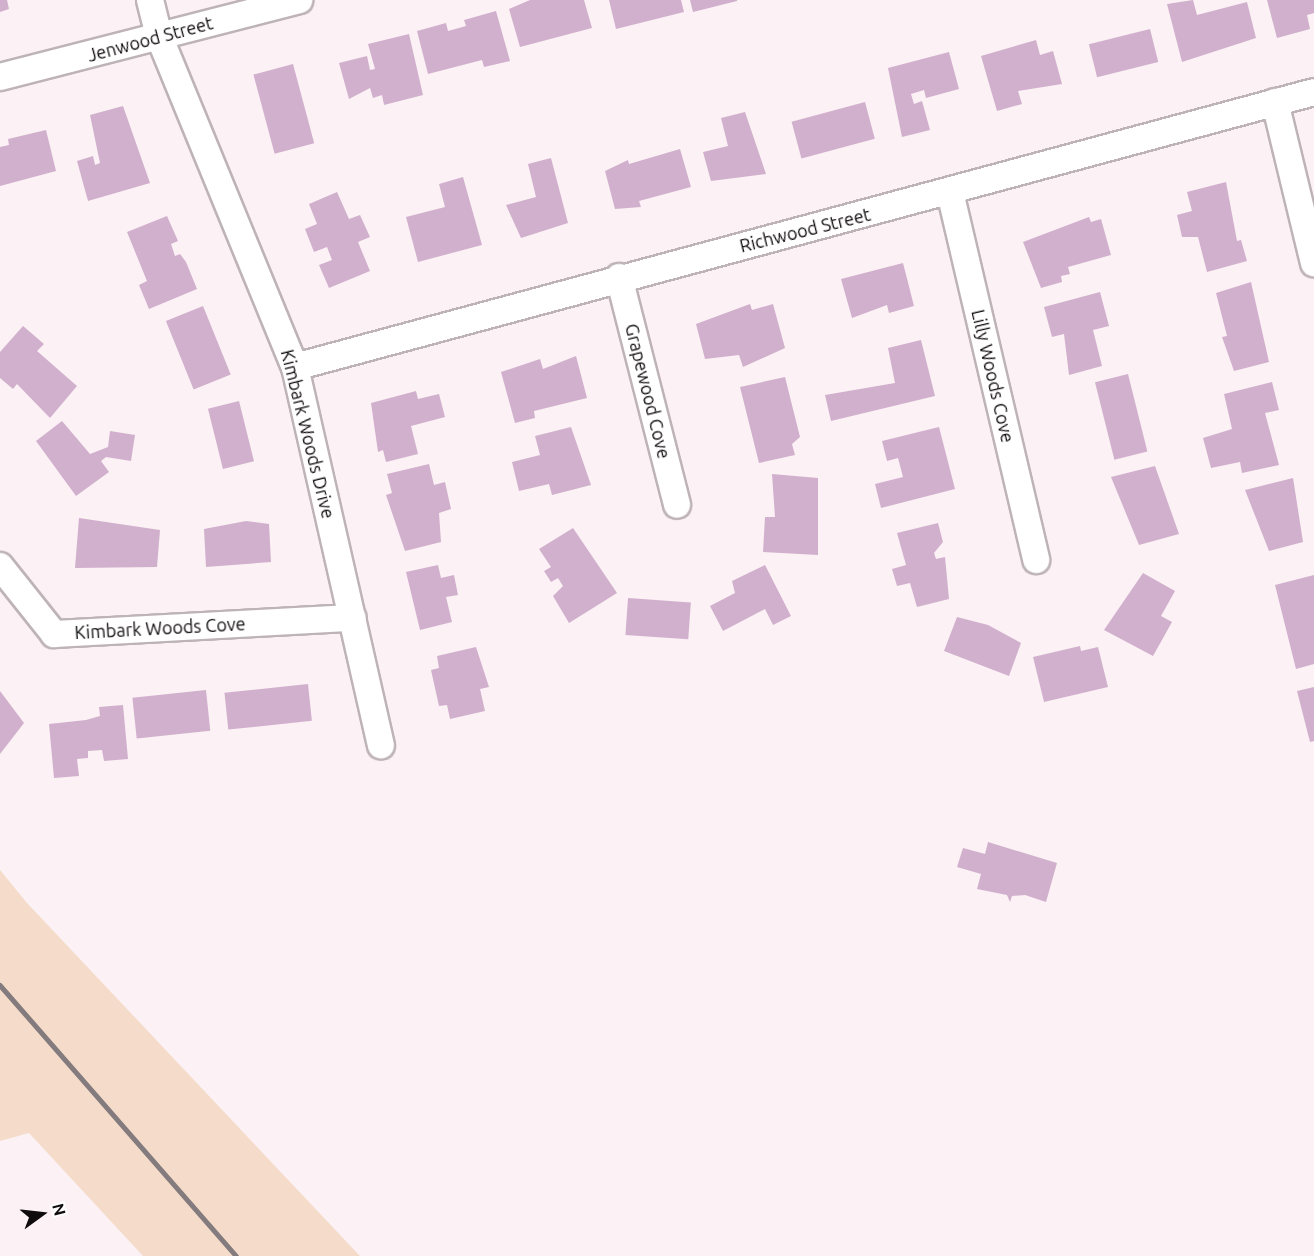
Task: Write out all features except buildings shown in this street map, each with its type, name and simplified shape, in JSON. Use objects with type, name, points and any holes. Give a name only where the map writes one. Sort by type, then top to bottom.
[{"type":"street","name":"Kimbark Woods Drive","points":[[150,0],[159,36],[295,367],[381,745]]},
{"type":"street","name":"Jenwood Street","points":[[0,77],[299,0]]},
{"type":"street","name":"Richwood Street","points":[[295,367],[1314,92]]},
{"type":"street","points":[[1275,102],[1314,263]]},
{"type":"street","name":"Lilly Woods Cove","points":[[950,192],[1036,560]]},
{"type":"street","name":"Grapewood Cove","points":[[619,278],[677,505]]},
{"type":"street","name":"Kimbark Woods Cove","points":[[0,566],[54,634],[353,618]]},
{"type":"shaded area","points":[[0,870],[27,903],[360,1256],[143,1256],[29,1133],[0,1141]]},
{"type":"railway","points":[[0,985],[236,1256]]}]
